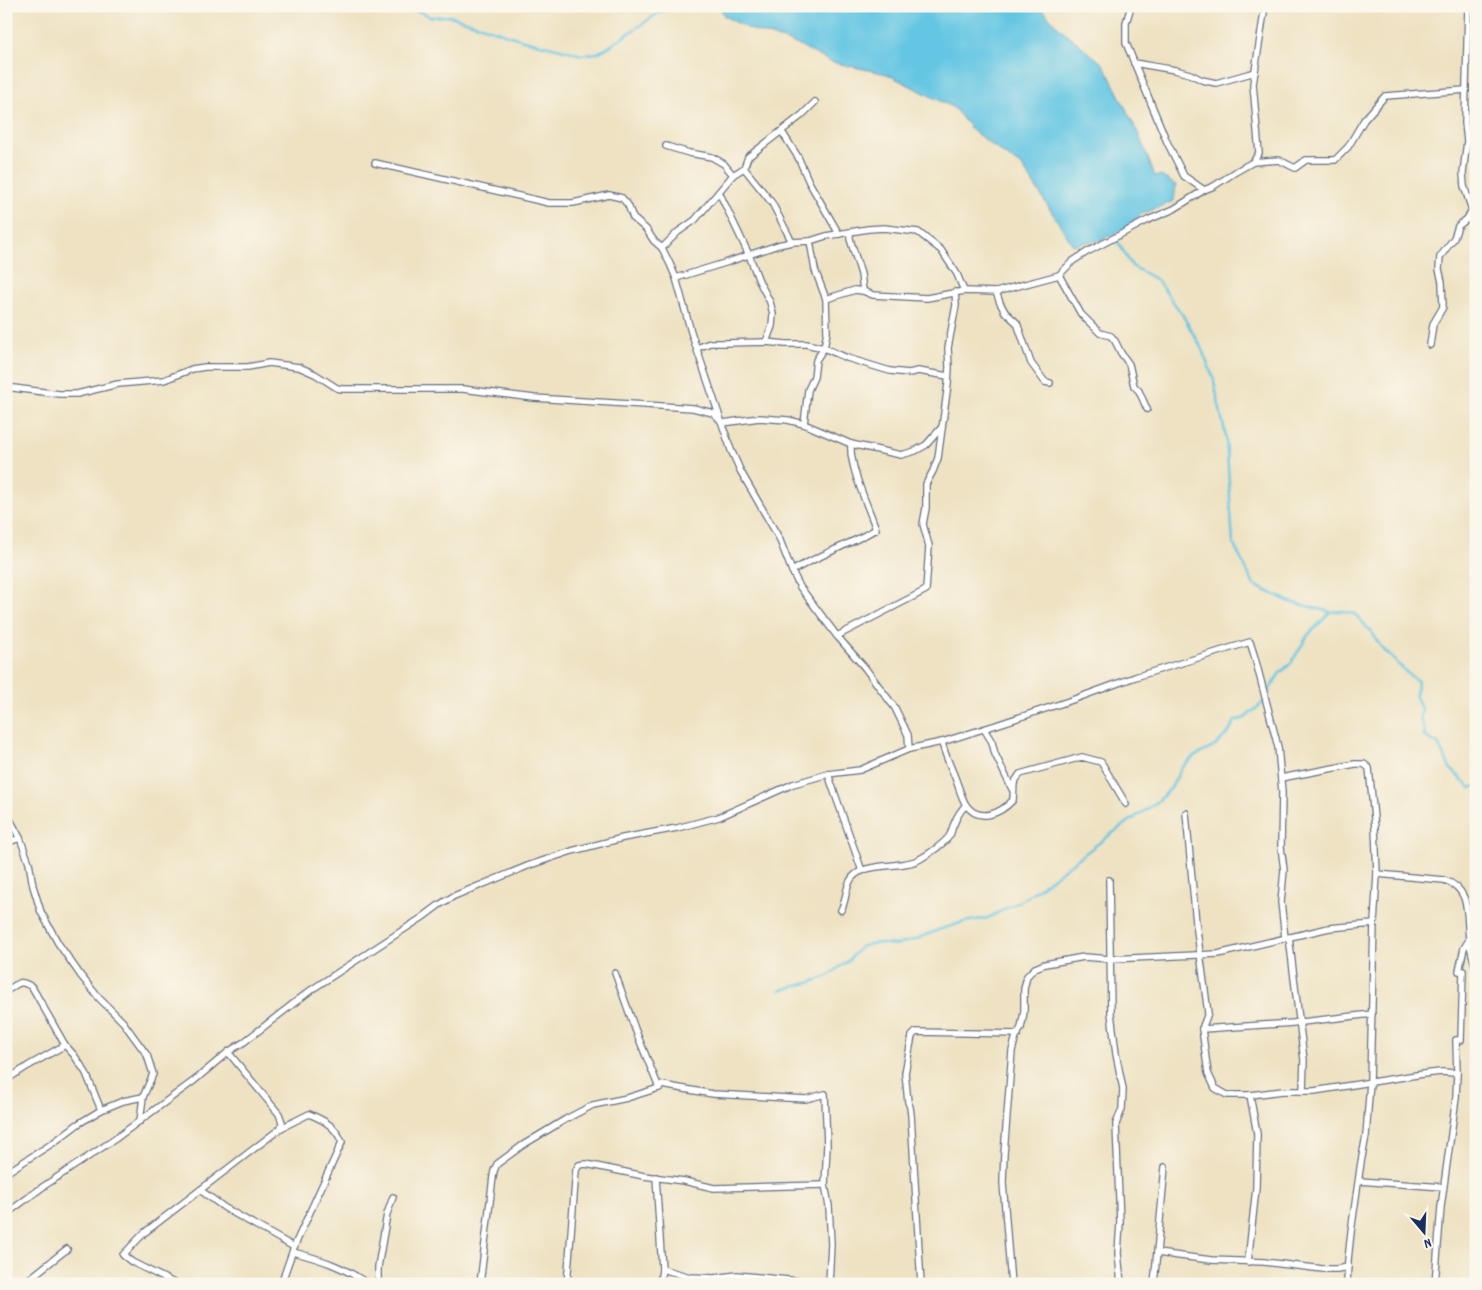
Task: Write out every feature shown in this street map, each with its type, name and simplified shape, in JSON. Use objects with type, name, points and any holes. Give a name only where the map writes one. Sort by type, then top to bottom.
[{"type":"street","points":[[1131,6],[1126,24],[1126,43],[1167,142],[1184,176],[1204,190]]},
{"type":"street","points":[[1253,162],[1259,153],[1253,84],[1265,6]]},
{"type":"street","points":[[1430,344],[1433,324],[1443,307],[1442,282],[1439,269],[1440,257],[1454,238],[1458,226],[1474,212],[1464,186],[1463,173],[1467,141],[1465,123],[1468,6]]},
{"type":"street","points":[[1134,62],[1175,70],[1216,83],[1255,72]]},
{"type":"street","points":[[826,299],[854,290],[873,295],[927,298],[964,291],[996,292],[1059,275],[1073,261],[1148,220],[1174,209],[1253,162],[1279,160],[1294,168],[1306,160],[1336,160],[1348,148],[1364,120],[1385,96],[1466,90]]},
{"type":"street","points":[[662,248],[678,232],[695,220],[733,175],[744,168],[748,157],[782,132],[788,124],[802,115],[815,102]]},
{"type":"street","points":[[782,132],[798,157],[809,182],[839,234]]},
{"type":"street","points":[[666,146],[712,158],[724,164],[733,175]]},
{"type":"street","points":[[375,163],[549,203],[573,202],[609,195],[622,198],[628,205],[633,218],[646,229],[654,241],[662,248],[676,278],[731,450],[764,514],[779,538],[800,587],[836,636],[865,668],[895,708],[908,735],[909,749]]},
{"type":"street","points":[[744,168],[772,203],[792,242]]},
{"type":"street","points":[[719,192],[770,302],[773,314],[772,326],[766,342]]},
{"type":"street","points":[[676,278],[778,245],[810,241],[826,236],[868,229],[884,228],[918,232],[941,250],[957,274],[964,291]]},
{"type":"street","points":[[850,233],[850,239],[861,274],[863,291]]},
{"type":"street","points":[[804,424],[808,390],[814,377],[816,360],[824,348],[827,332],[826,299],[815,270],[810,241]]},
{"type":"street","points":[[1059,275],[1081,314],[1100,333],[1111,336],[1115,341],[1121,354],[1129,364],[1134,386],[1139,391],[1147,409]]},
{"type":"street","points":[[836,636],[926,590],[928,546],[923,524],[926,508],[926,484],[938,458],[948,376],[948,348],[956,305],[955,292]]},
{"type":"street","points":[[996,292],[1005,312],[1017,323],[1031,363],[1045,382],[1050,383]]},
{"type":"street","points":[[697,348],[710,343],[766,342],[806,344],[824,348],[847,358],[890,371],[909,373],[918,370],[948,376]]},
{"type":"street","points":[[6,387],[60,394],[77,394],[118,384],[164,380],[192,369],[205,367],[248,367],[269,363],[299,367],[342,389],[463,389],[534,398],[684,407],[714,413],[723,423]]},
{"type":"street","points":[[723,423],[760,418],[788,420],[804,424],[851,444],[901,455],[926,445],[942,427]]},
{"type":"street","points":[[792,571],[808,561],[837,550],[876,529],[856,477],[850,453],[851,444]]},
{"type":"street","points":[[6,1202],[9,1212],[140,1121],[311,990],[454,896],[530,865],[623,838],[677,828],[719,816],[793,784],[828,774],[860,770],[909,749],[942,742],[984,729],[1135,677],[1250,642],[1278,747],[1282,792],[1281,847],[1284,870],[1281,902],[1300,1022],[1304,1060],[1303,1091]]},
{"type":"street","points":[[942,742],[966,805],[977,815],[986,816],[997,813],[1013,800],[1012,789],[995,754],[992,742],[984,729]]},
{"type":"street","points":[[1012,789],[1020,774],[1082,757],[1101,762],[1126,804]]},
{"type":"street","points":[[1281,778],[1355,764],[1364,764],[1369,768],[1377,874],[1370,1082],[1366,1136],[1354,1210],[1347,1284]]},
{"type":"street","points":[[828,774],[862,871]]},
{"type":"street","points":[[841,910],[844,905],[845,894],[853,877],[862,871],[874,867],[902,865],[920,859],[944,841],[950,834],[958,814],[966,805]]},
{"type":"street","points":[[6,812],[20,838],[29,863],[33,886],[41,912],[58,943],[80,976],[123,1022],[146,1055],[153,1074],[143,1097],[140,1121]]},
{"type":"street","points":[[1186,813],[1200,955],[1208,1012],[1202,1028],[1208,1073],[1215,1088],[1227,1095],[1250,1095],[1283,1091],[1314,1091],[1423,1074],[1457,1073]]},
{"type":"street","points":[[6,843],[20,838]]},
{"type":"street","points":[[1377,874],[1444,880],[1458,886],[1465,900],[1469,940],[1476,970]]},
{"type":"street","points":[[1108,880],[1112,1026],[1123,1089],[1122,1109],[1116,1124],[1120,1223],[1118,1253],[1121,1284]]},
{"type":"street","points":[[1011,1284],[1003,1183],[1004,1154],[1012,1051],[1022,1028],[1025,980],[1032,970],[1045,964],[1084,957],[1110,959],[1227,952],[1329,928],[1374,924]]},
{"type":"street","points":[[1435,1284],[1440,1207],[1456,1098],[1456,1040],[1461,1040],[1463,971],[1459,971],[1464,948],[1469,940]]},
{"type":"street","points":[[615,973],[634,1029],[659,1088]]},
{"type":"street","points":[[6,991],[18,982],[26,983],[32,987],[65,1045],[86,1073],[102,1110]]},
{"type":"street","points":[[1202,1028],[1300,1022],[1372,1014]]},
{"type":"street","points":[[921,1284],[911,1115],[905,1073],[912,1036],[916,1032],[1018,1034]]},
{"type":"street","points":[[6,1080],[65,1045]]},
{"type":"street","points":[[228,1052],[281,1118],[281,1128]]},
{"type":"street","points":[[480,1284],[493,1178],[497,1164],[566,1119],[593,1105],[627,1098],[659,1088],[662,1085],[704,1094],[806,1099],[825,1094],[825,1185],[829,1206],[831,1244],[829,1284]]},
{"type":"street","points":[[1248,1262],[1256,1188],[1257,1134],[1250,1095]]},
{"type":"street","points":[[6,1173],[102,1110],[122,1101],[143,1097]]},
{"type":"street","points":[[176,1284],[132,1262],[123,1255],[144,1233],[281,1128],[309,1114],[323,1119],[338,1133],[342,1142],[293,1250],[281,1284]]},
{"type":"street","points":[[568,1284],[577,1166],[586,1164],[714,1188],[825,1185]]},
{"type":"street","points":[[1154,1284],[1165,1167]]},
{"type":"street","points":[[656,1177],[662,1269],[660,1284]]},
{"type":"street","points":[[1359,1181],[1443,1187]]},
{"type":"street","points":[[200,1190],[225,1208],[293,1250],[350,1271],[368,1284]]},
{"type":"street","points":[[378,1284],[378,1267],[387,1214],[393,1197]]},
{"type":"street","points":[[23,1284],[67,1249]]},
{"type":"street","points":[[1156,1253],[1211,1260],[1337,1269],[1348,1266]]},
{"type":"street","points":[[662,1269],[690,1277],[714,1278],[737,1275],[798,1280],[805,1284]]},
{"type":"water","points":[[720,6],[1040,6],[1055,24],[1104,65],[1139,135],[1155,176],[1161,176],[1176,185],[1174,201],[1142,214],[1126,228],[1101,240],[1073,245],[1022,166],[972,130],[954,108],[887,74],[831,62],[796,44],[749,29],[724,16]]},
{"type":"waterway","points":[[359,6],[366,8],[366,6]]},
{"type":"waterway","points":[[398,6],[421,12],[430,17],[451,16],[523,40],[581,55],[597,53],[660,12],[679,6]]},
{"type":"waterway","points":[[1115,237],[1132,266],[1157,280],[1182,314],[1200,345],[1213,377],[1226,437],[1233,543],[1254,585],[1290,602],[1331,612],[1343,611],[1355,614],[1373,634],[1381,647],[1409,675],[1418,681],[1415,694],[1422,711],[1420,718],[1425,732],[1424,736],[1438,744],[1450,768],[1470,788],[1476,786]]},
{"type":"waterway","points":[[780,990],[828,976],[849,960],[860,947],[875,943],[896,945],[914,940],[964,922],[988,918],[1024,899],[1157,802],[1171,788],[1182,767],[1195,756],[1215,746],[1229,732],[1235,721],[1245,718],[1266,700],[1279,674],[1291,663],[1308,635],[1330,613]]}]
